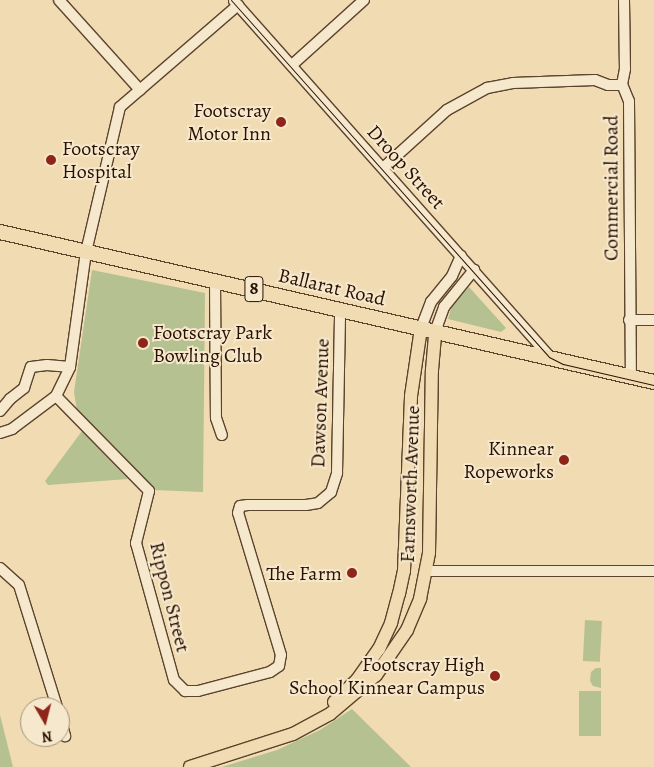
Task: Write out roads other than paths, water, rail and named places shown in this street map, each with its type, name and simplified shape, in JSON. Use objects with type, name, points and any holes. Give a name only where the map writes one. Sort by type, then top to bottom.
[{"type":"highway","name":"Ballarat Road","points":[[0,232],[654,382]]},
{"type":"main road","name":"Farnsworth Avenue","points":[[253,747],[314,716],[338,698],[357,680],[386,635],[398,601],[404,571],[412,382],[428,330]]},
{"type":"main road","name":"Farnsworth Avenue","points":[[190,767],[293,734],[312,725],[338,708],[368,683],[383,666],[406,630],[420,599],[427,571],[432,346],[428,330]]},
{"type":"main road","points":[[409,440],[431,440]]},
{"type":"main road","points":[[407,486],[430,486]]},
{"type":"main road","points":[[404,571],[427,571]]},
{"type":"street","points":[[59,0],[140,90]]},
{"type":"street","points":[[292,65],[364,0]]},
{"type":"street","name":"Commercial Road","points":[[624,0],[625,69],[622,85],[628,101],[631,377]]},
{"type":"street","points":[[0,434],[12,429],[56,396],[70,367],[86,252],[120,107],[236,2]]},
{"type":"street","name":"Droop Street","points":[[236,2],[552,359]]},
{"type":"street","points":[[383,168],[447,110],[487,88],[513,83],[595,80],[608,85],[622,85]]},
{"type":"street","name":"Farnsworth Avenue","points":[[428,330],[431,302],[452,276],[461,256]]},
{"type":"street","name":"Farnsworth Avenue","points":[[428,330],[474,270]]},
{"type":"street","points":[[215,280],[216,418],[222,435]]},
{"type":"street","name":"Dawson Avenue","points":[[279,666],[281,655],[238,513],[240,506],[306,505],[318,503],[331,492],[337,473],[340,310]]},
{"type":"street","points":[[629,320],[654,320]]},
{"type":"street","points":[[0,411],[10,399],[24,388],[31,367],[47,365],[70,367]]},
{"type":"street","name":"Rippon Street","points":[[56,396],[148,490],[136,543],[174,680],[185,691],[198,691],[270,672],[279,666]]},
{"type":"street","points":[[0,568],[19,585],[54,697]]},
{"type":"street","points":[[427,571],[654,571]]},
{"type":"tram line","points":[[231,0],[549,357],[563,364],[654,385]]},
{"type":"place","name":"Footscray Motor Inn","points":[[281,122]]},
{"type":"place","name":"Footscray Hospital","points":[[51,160]]},
{"type":"place","name":"Footscray Park Bowling Club","points":[[143,343]]},
{"type":"place","name":"Kinnear Ropeworks","points":[[564,460]]},
{"type":"place","name":"The Farm","points":[[352,573]]},
{"type":"place","name":"Footscray High School Kinnear Campus","points":[[495,676]]}]
